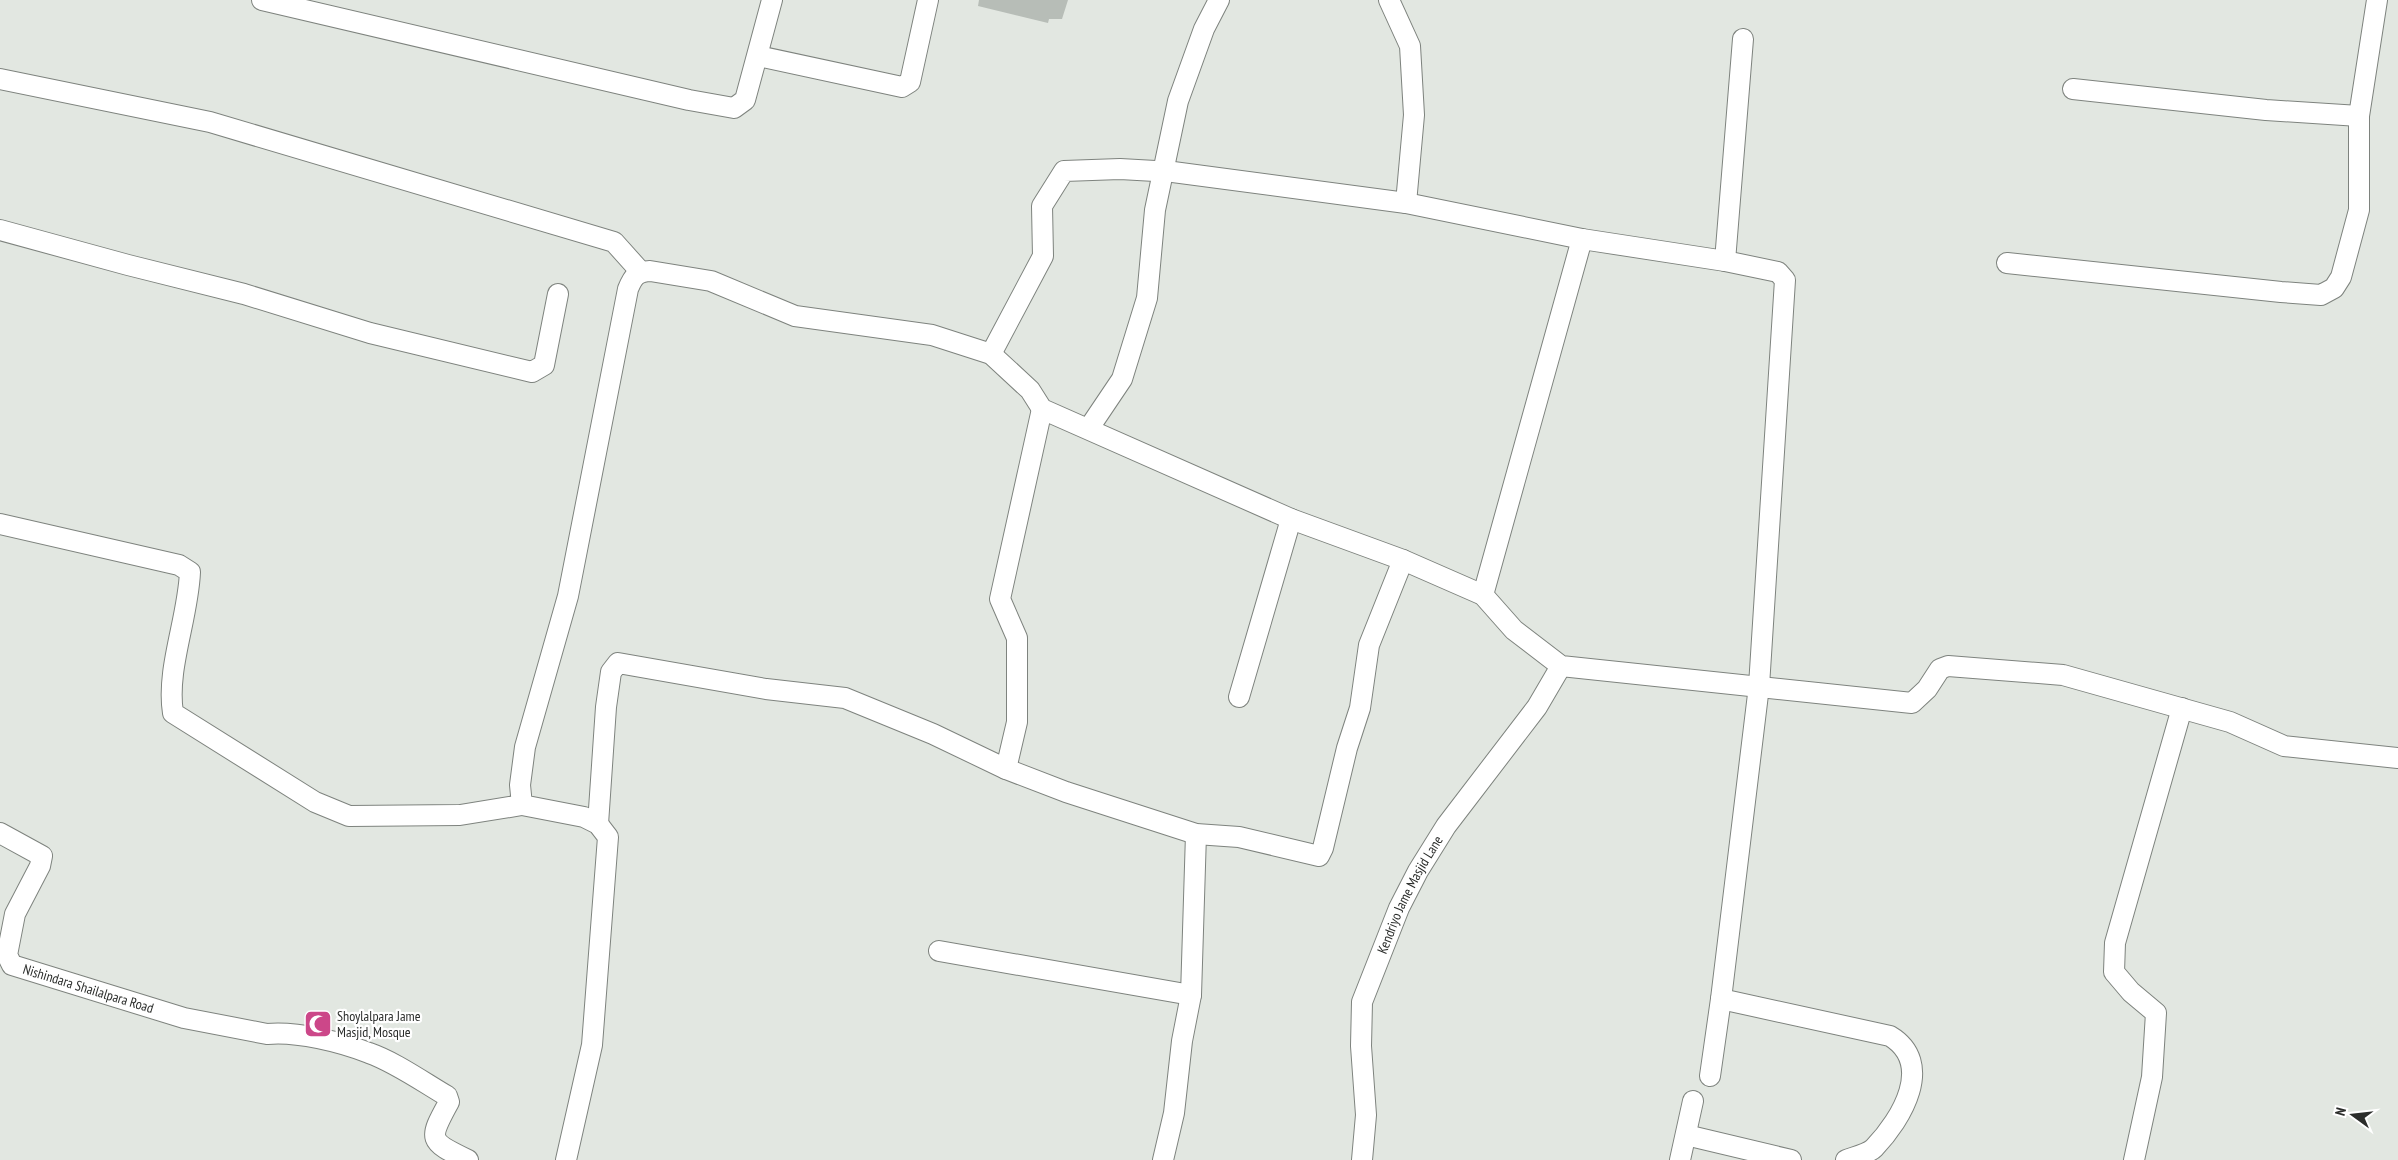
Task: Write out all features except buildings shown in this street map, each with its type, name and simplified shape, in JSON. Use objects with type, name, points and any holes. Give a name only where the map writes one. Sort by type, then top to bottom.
[{"type":"street","points":[[262,0],[689,100],[734,108],[745,100],[772,0]]},
{"type":"street","points":[[758,56],[902,87],[910,82],[928,0]]},
{"type":"street","points":[[1090,428],[1122,379],[1147,298],[1155,210],[1178,101],[1204,29],[1219,0]]},
{"type":"street","points":[[1389,0],[1410,46],[1414,115],[1406,203]]},
{"type":"street","points":[[2007,263],[2321,295],[2334,288],[2341,277],[2359,210],[2359,116],[2377,0]]},
{"type":"street","points":[[1725,261],[1743,39]]},
{"type":"street","points":[[0,79],[210,122],[614,242],[640,271]]},
{"type":"street","points":[[2073,89],[2266,110],[2359,116]]},
{"type":"street","points":[[991,354],[1043,256],[1042,206],[1064,171],[1120,169],[1164,171],[1406,203],[1582,239],[1725,261],[1778,272],[1785,280],[1759,686],[1710,1076]]},
{"type":"street","points":[[0,230],[244,294],[370,333],[532,372],[544,365],[558,294]]},
{"type":"street","points":[[1483,595],[1582,239]]},
{"type":"street","points":[[522,805],[520,785],[526,747],[568,596],[628,289],[633,277],[640,271],[711,281],[795,316],[932,335],[991,354],[1030,390],[1042,409],[1090,428],[1291,518],[1402,560],[1483,595],[1514,630],[1540,652],[1561,666],[1912,703],[1927,689],[1940,670],[1948,666],[2063,675],[2230,722],[2284,746],[2398,758]]},
{"type":"street","points":[[1006,769],[1018,722],[1016,638],[1000,599],[1042,409]]},
{"type":"street","points":[[1239,697],[1291,518]]},
{"type":"street","points":[[0,524],[179,565],[190,572],[189,595],[170,694],[173,713],[315,802],[349,816],[460,815],[522,805],[584,817],[598,824],[608,837],[592,1046],[566,1160]]},
{"type":"street","points":[[598,824],[606,707],[612,672],[618,663],[766,689],[845,698],[933,734],[1006,769],[1066,792],[1196,834],[1239,837],[1319,856],[1323,848],[1347,748],[1360,708],[1369,645],[1402,560]]},
{"type":"street","name":"Kendriyo Jame Masjid Lane","points":[[1362,1160],[1366,1115],[1361,1046],[1362,1002],[1399,908],[1418,871],[1446,826],[1537,707],[1561,666]]},
{"type":"street","points":[[2134,1160],[2152,1077],[2156,1013],[2131,992],[2114,972],[2115,943],[2182,708]]},
{"type":"street","name":"Nishindara Shailalpara Road","points":[[0,833],[42,856],[40,866],[15,914],[7,955],[12,965],[184,1018],[267,1034],[278,1033],[326,1041],[370,1053],[447,1096],[449,1102],[434,1128],[434,1137],[437,1144],[468,1160]]},
{"type":"street","points":[[1163,1160],[1174,1113],[1182,1040],[1191,995],[1196,834]]},
{"type":"street","points":[[939,951],[1191,995]]},
{"type":"street","points":[[1721,999],[1890,1036],[1902,1043],[1912,1060],[1914,1078],[1902,1111],[1873,1150],[1846,1160]]},
{"type":"street","points":[[1680,1160],[1693,1101]]},
{"type":"street","points":[[1686,1135],[1791,1160]]},
{"type":"place","name":"Shoylalpara Jame Masjid, Mosque","points":[[318,1024]]}]
